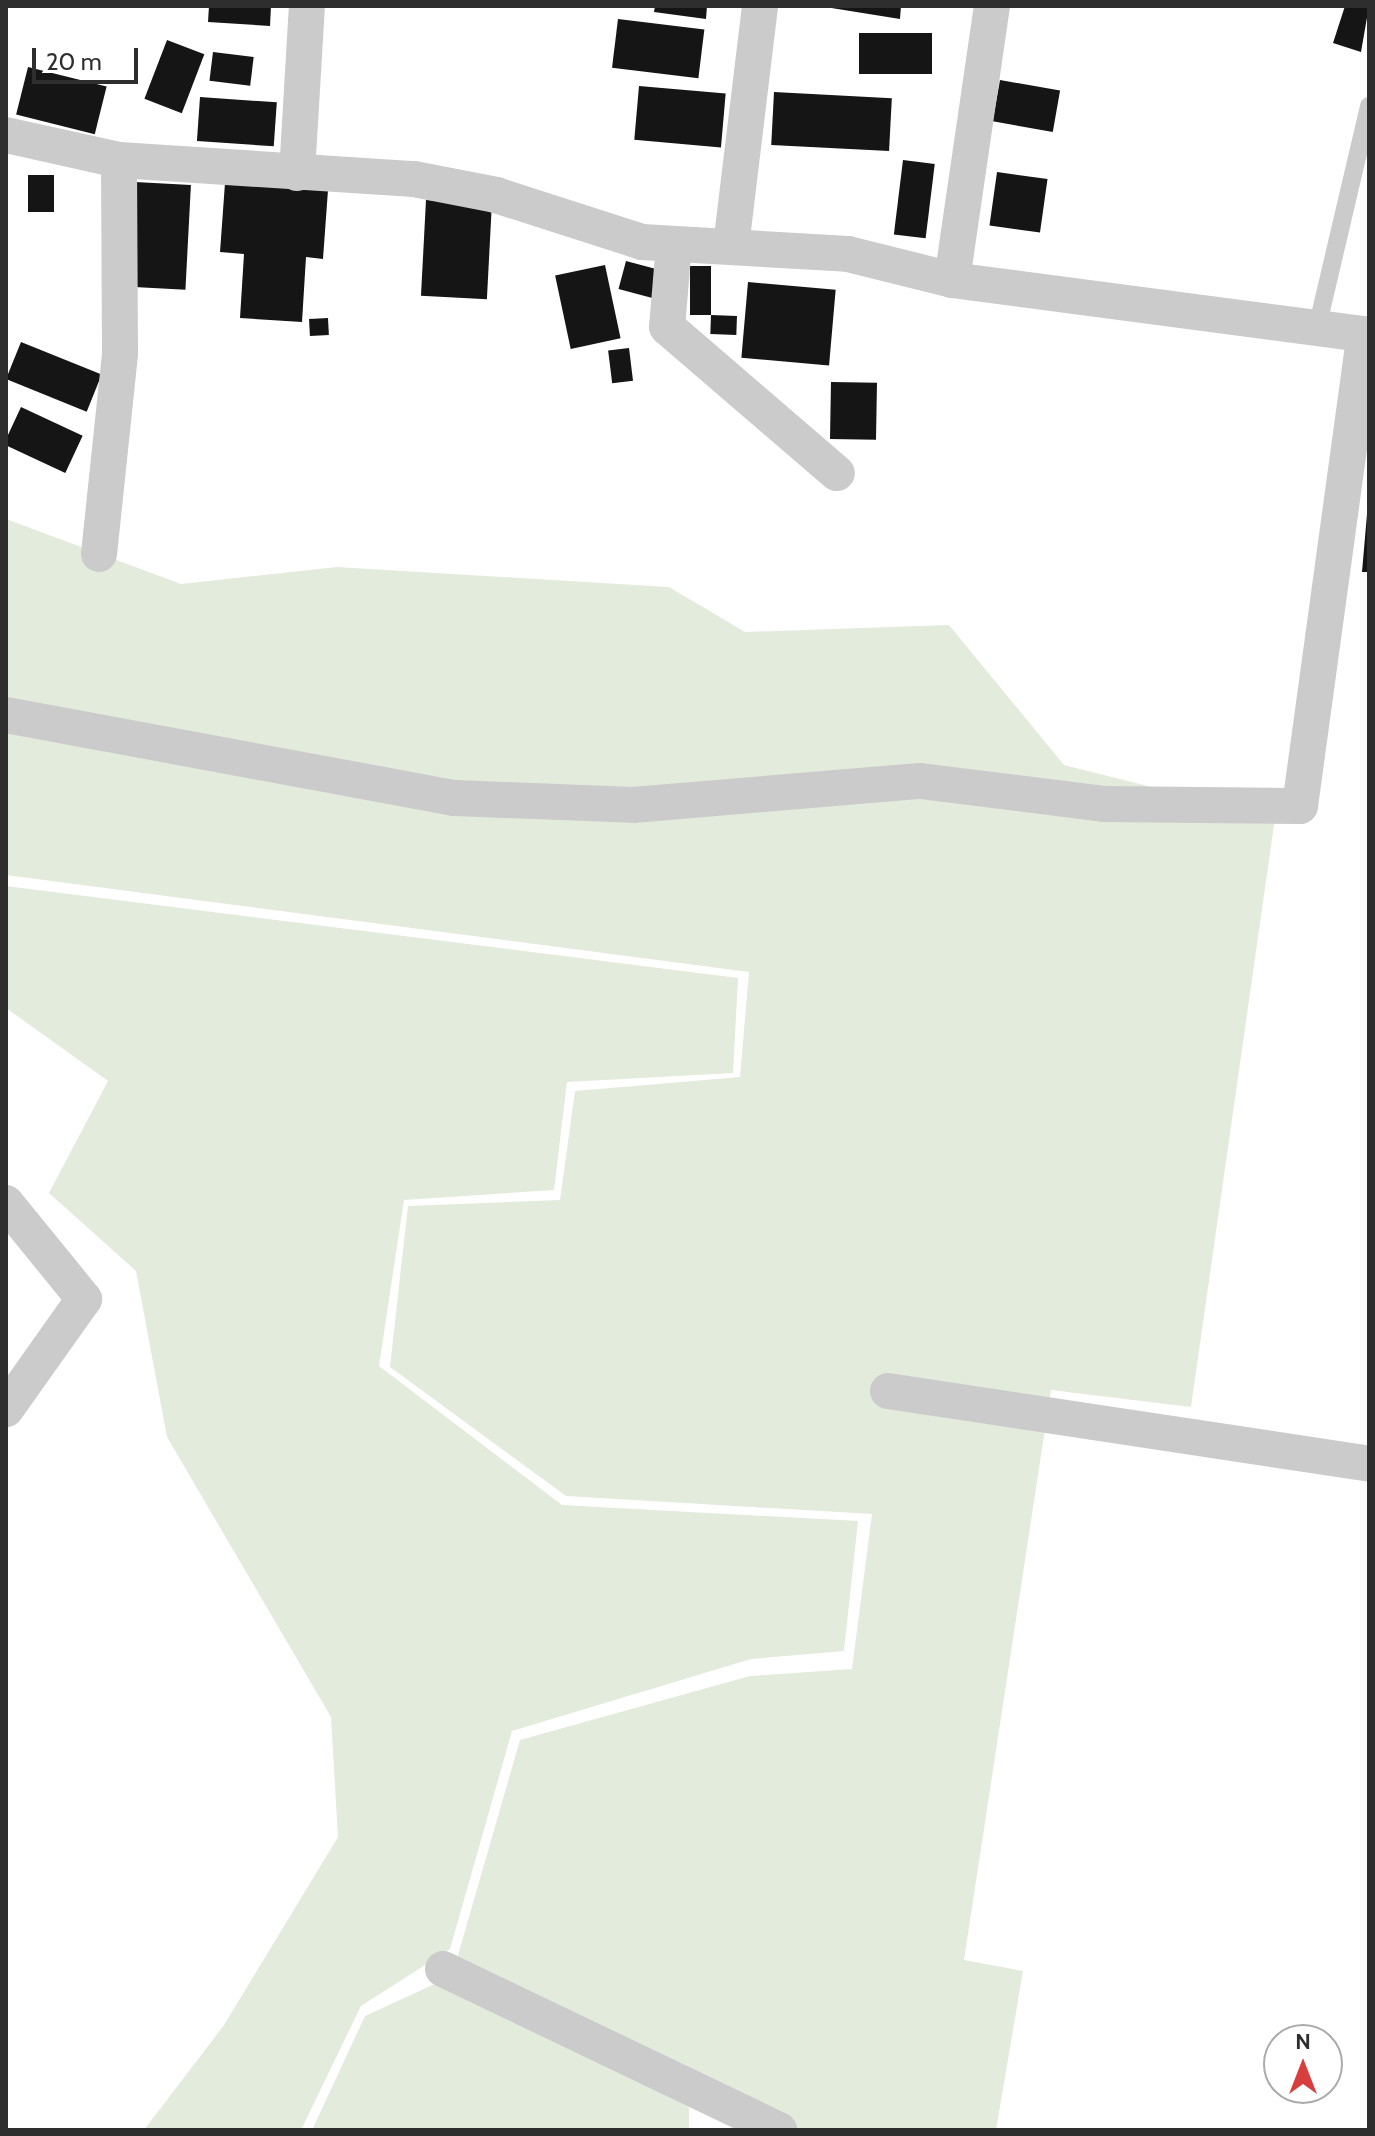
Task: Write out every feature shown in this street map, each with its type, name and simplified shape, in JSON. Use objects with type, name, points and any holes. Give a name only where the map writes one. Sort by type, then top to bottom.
[{"type":"street","points":[[297,173],[307,6]]},
{"type":"street","points":[[731,246],[760,6]]},
{"type":"street","points":[[952,280],[992,6]]},
{"type":"street","points":[[6,135],[119,160],[414,179],[496,195],[642,242],[848,254],[952,280],[1367,334],[1300,806],[1104,804],[920,781],[633,805],[454,798],[6,715]]},
{"type":"street","points":[[99,554],[120,354],[119,160]]},
{"type":"street","points":[[674,244],[667,327],[837,473]]},
{"type":"street","points":[[6,1203],[84,1299],[6,1409]]},
{"type":"street","points":[[888,1391],[1369,1464]]},
{"type":"street","points":[[443,1969],[779,2130]]},
{"type":"lane","points":[[1317,328],[1369,106]]},
{"type":"shaded area","points":[[6,519],[181,584],[337,567],[669,587],[745,632],[949,625],[1064,765],[1275,818],[1191,1407],[1051,1390],[964,1960],[1023,1971],[996,2130],[797,2130],[689,2091],[689,2130],[312,2130],[365,2016],[452,1976],[520,1740],[750,1676],[852,1669],[872,1514],[566,1496],[390,1367],[408,1206],[560,1200],[575,1091],[740,1077],[749,972],[6,875]]},
{"type":"shaded area","points":[[6,886],[738,978],[733,1073],[567,1082],[554,1190],[404,1200],[379,1366],[562,1505],[858,1521],[844,1651],[751,1659],[512,1731],[450,1949],[361,2006],[301,2130],[144,2130],[224,2025],[338,1837],[331,1717],[167,1437],[136,1271],[49,1193],[108,1081],[6,1008]]},
{"type":"building","points":[[209,6],[271,6],[270,26],[208,22]]},
{"type":"building","points":[[655,6],[707,6],[706,19],[654,12]]},
{"type":"building","points":[[819,6],[901,6],[900,19]]},
{"type":"building","points":[[1345,6],[1369,6],[1361,52],[1333,43]]},
{"type":"building","points":[[618,19],[704,30],[698,78],[612,68]]},
{"type":"building","points":[[859,33],[932,33],[932,74],[859,74]]},
{"type":"building","points":[[167,40],[204,54],[182,113],[144,99]]},
{"type":"building","points":[[213,52],[254,57],[250,86],[209,81]]},
{"type":"building","points":[[28,67],[107,87],[95,134],[16,115]]},
{"type":"building","points":[[1000,80],[1060,91],[1053,132],[993,121]]},
{"type":"building","points":[[639,86],[726,94],[721,147],[634,140]]},
{"type":"building","points":[[774,92],[892,98],[889,151],[771,145]]},
{"type":"building","points":[[200,97],[277,102],[274,146],[197,141]]},
{"type":"building","points":[[903,160],[935,164],[926,238],[894,234]]},
{"type":"building","points":[[997,172],[1048,179],[1040,233],[989,225]]},
{"type":"building","points":[[28,175],[54,175],[54,212],[28,212]]},
{"type":"building","points":[[135,182],[191,185],[185,290],[130,287]]},
{"type":"building","points":[[225,183],[328,190],[323,259],[306,257],[302,322],[240,318],[244,254],[220,252]]},
{"type":"building","points":[[426,200],[492,203],[487,299],[421,296]]},
{"type":"building","points":[[626,261],[660,270],[652,298],[618,289]]},
{"type":"building","points":[[605,265],[621,338],[571,349],[555,276]]},
{"type":"building","points":[[690,266],[711,266],[711,315],[690,315]]},
{"type":"building","points":[[748,282],[836,290],[829,365],[741,358]]},
{"type":"building","points":[[711,315],[737,316],[736,335],[710,334]]},
{"type":"building","points":[[328,318],[329,335],[310,336],[309,319]]},
{"type":"building","points":[[21,342],[102,375],[87,412],[6,379]]},
{"type":"building","points":[[629,348],[633,381],[612,383],[608,351]]},
{"type":"building","points":[[831,382],[877,383],[876,440],[830,439]]},
{"type":"building","points":[[21,407],[83,436],[65,473],[6,445]]},
{"type":"building","points":[[1369,491],[1369,572],[1362,572]]}]
